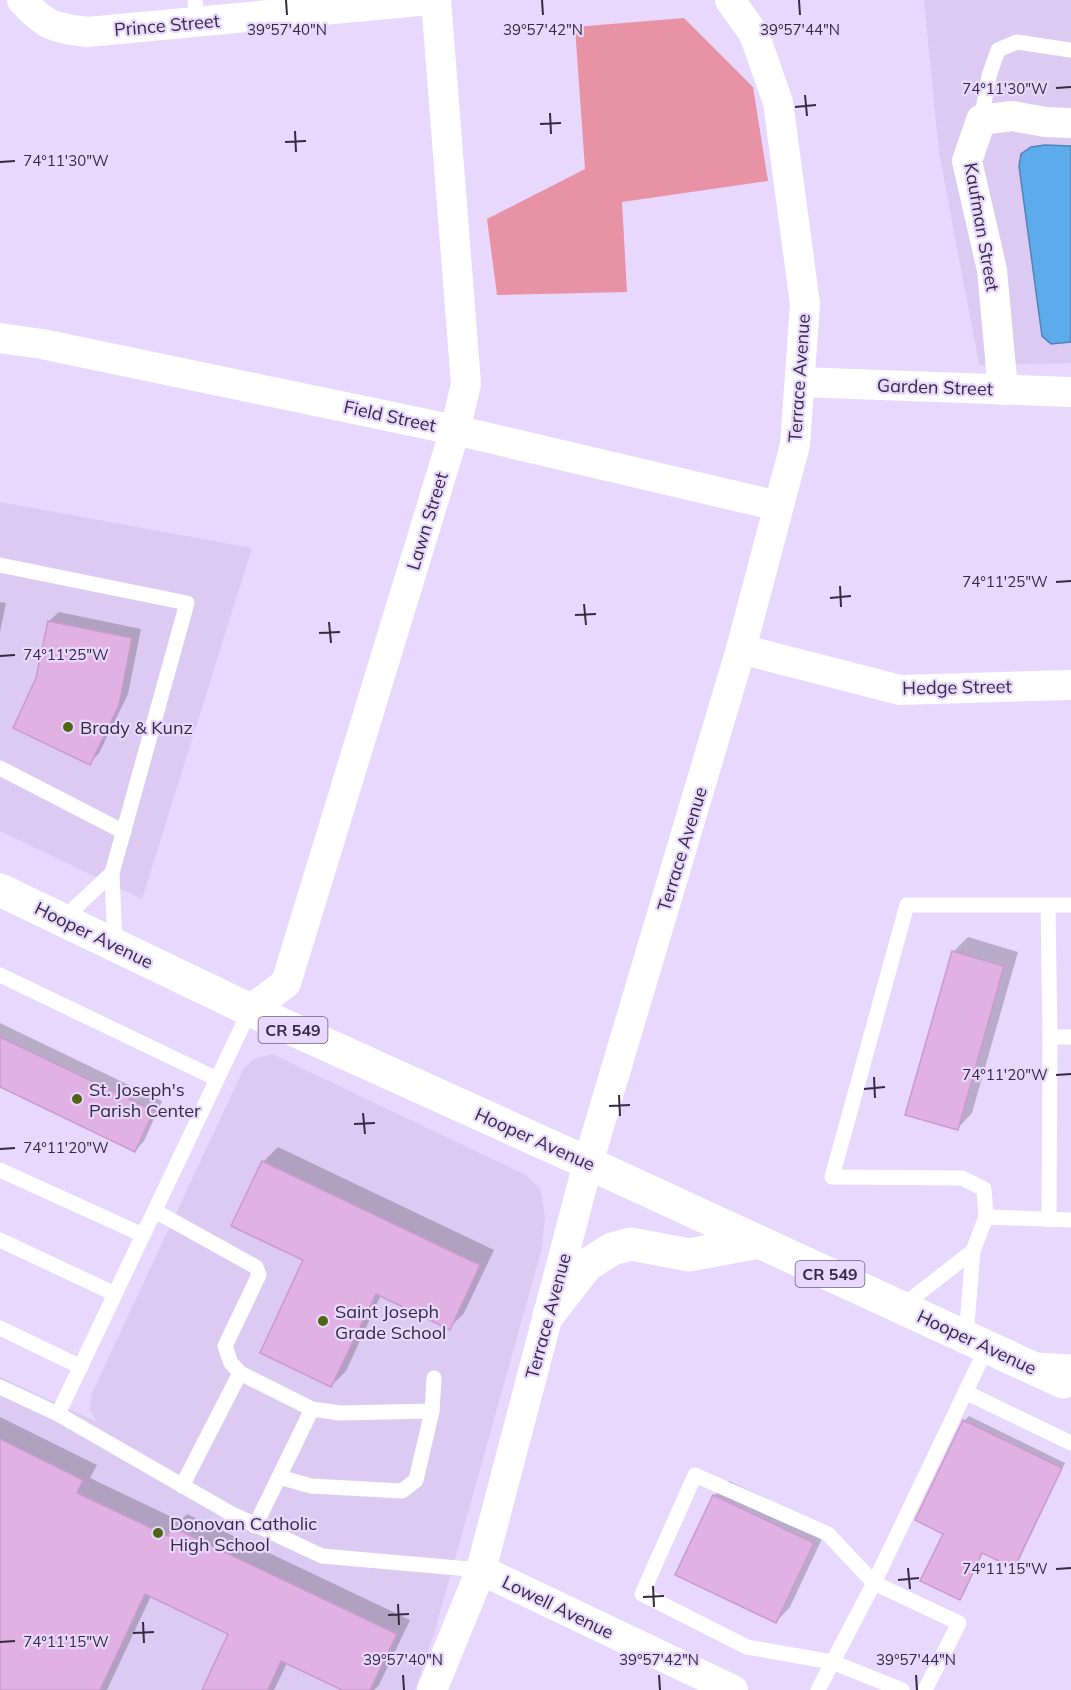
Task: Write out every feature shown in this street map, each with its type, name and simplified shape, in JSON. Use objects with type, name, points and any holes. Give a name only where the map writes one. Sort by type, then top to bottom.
[{"type":"main road","name":"Hooper Avenue","points":[[0,891],[250,1010],[1071,1385]]},
{"type":"main road","points":[[549,1314],[587,1265],[612,1249],[631,1244],[689,1255],[759,1242]]},
{"type":"main road","points":[[1037,1369],[1071,1371]]},
{"type":"street","name":"Prince Street","points":[[22,0],[36,16],[58,29],[87,32],[196,11],[430,0]]},
{"type":"street","name":"Lawn Street","points":[[250,1010],[286,983],[466,384],[436,0]]},
{"type":"street","name":"Terrace Avenue","points":[[432,1690],[481,1570],[588,1163],[741,649],[795,445],[805,304],[778,102],[754,34],[730,0]]},
{"type":"street","points":[[981,120],[1012,116],[1045,122],[1071,123]]},
{"type":"street","name":"Kaufman Street","points":[[981,120],[967,160],[992,270],[1003,390]]},
{"type":"street","name":"Field Street","points":[[0,338],[42,344],[454,430],[778,506]]},
{"type":"street","name":"Garden Street","points":[[800,382],[1071,392]]},
{"type":"street","name":"Hedge Street","points":[[741,649],[900,690],[1071,685]]},
{"type":"street","name":"Lowell Avenue","points":[[481,1570],[733,1690]]},
{"type":"lane","points":[[981,120],[989,76],[998,50],[1017,42],[1071,50]]},
{"type":"lane","points":[[0,565],[187,603],[112,873],[115,945]]},
{"type":"lane","points":[[0,768],[124,832]]},
{"type":"lane","points":[[62,920],[112,873]]},
{"type":"lane","points":[[818,1690],[874,1583],[965,1392],[977,1342],[973,1251],[986,1217],[984,1189],[962,1178],[832,1177],[906,905],[1071,905]]},
{"type":"lane","points":[[1048,906],[1049,1220]]},
{"type":"lane","points":[[0,975],[217,1079]]},
{"type":"lane","points":[[58,1414],[250,1010]]},
{"type":"lane","points":[[1050,1036],[1071,1037]]},
{"type":"lane","points":[[0,1170],[143,1235]]},
{"type":"lane","points":[[155,1211],[256,1267],[259,1275],[225,1346],[231,1363],[240,1373],[312,1409],[340,1413],[432,1411]]},
{"type":"lane","points":[[986,1217],[1071,1221]]},
{"type":"lane","points":[[0,1240],[115,1294]]},
{"type":"lane","points":[[901,1307],[973,1251]]},
{"type":"lane","points":[[0,1328],[81,1367]]},
{"type":"lane","points":[[182,1486],[240,1373]]},
{"type":"lane","points":[[279,1477],[310,1486],[402,1491],[416,1480],[432,1411],[435,1378]]},
{"type":"lane","points":[[0,1387],[58,1414],[230,1514],[322,1556],[481,1570]]},
{"type":"lane","points":[[965,1392],[1071,1443]]},
{"type":"lane","points":[[255,1526],[312,1409]]},
{"type":"lane","points":[[902,1690],[832,1662],[747,1647],[642,1594],[695,1475],[828,1534],[874,1583],[959,1623],[925,1690]]},
{"type":"shaded area","points":[[924,0],[1071,0],[1071,363],[979,365],[939,152]]},
{"type":"shaded area","points":[[684,18],[753,87],[768,181],[622,202],[627,292],[497,295],[487,219],[585,169],[575,27]]},
{"type":"shaded area","points":[[0,502],[252,548],[142,899],[0,831]]},
{"type":"shaded area","name":"Saint Joseph Grade School","points":[[272,1054],[526,1175],[540,1189],[545,1216],[542,1248],[434,1634],[415,1690],[0,1690],[0,1377],[97,1422],[90,1410],[91,1395],[244,1068],[254,1059]]},
{"type":"water","points":[[1071,146],[1071,342],[1051,344],[1042,336],[1019,166],[1021,154],[1031,147]]},
{"type":"building","points":[[48,621],[132,638],[119,705],[90,765],[13,728],[36,678]]},
{"type":"building","points":[[952,951],[1004,966],[958,1130],[905,1115]]},
{"type":"building","name":"St. Joseph's Parish Center","points":[[0,1037],[154,1111],[135,1152],[0,1087]]},
{"type":"building","points":[[262,1161],[480,1265],[450,1330],[376,1294],[331,1387],[260,1353],[303,1260],[231,1226]]},
{"type":"building","points":[[963,1420],[1062,1468],[1014,1568],[982,1553],[960,1600],[920,1581],[943,1534],[915,1520]]},
{"type":"building","points":[[0,1439],[83,1480],[77,1493],[168,1536],[172,1527],[397,1634],[370,1690],[342,1690],[281,1661],[268,1690],[202,1690],[228,1634],[145,1594],[100,1690],[0,1690]]},
{"type":"building","points":[[713,1495],[814,1543],[776,1623],[675,1575]]},
{"type":"place","name":"Brady & Kunz","points":[[68,727]]},
{"type":"place","name":"St. Joseph's Parish Center","points":[[77,1099]]},
{"type":"place","name":"Saint Joseph Grade School","points":[[323,1321]]},
{"type":"place","name":"Donovan Catholic High School","points":[[158,1533]]}]
